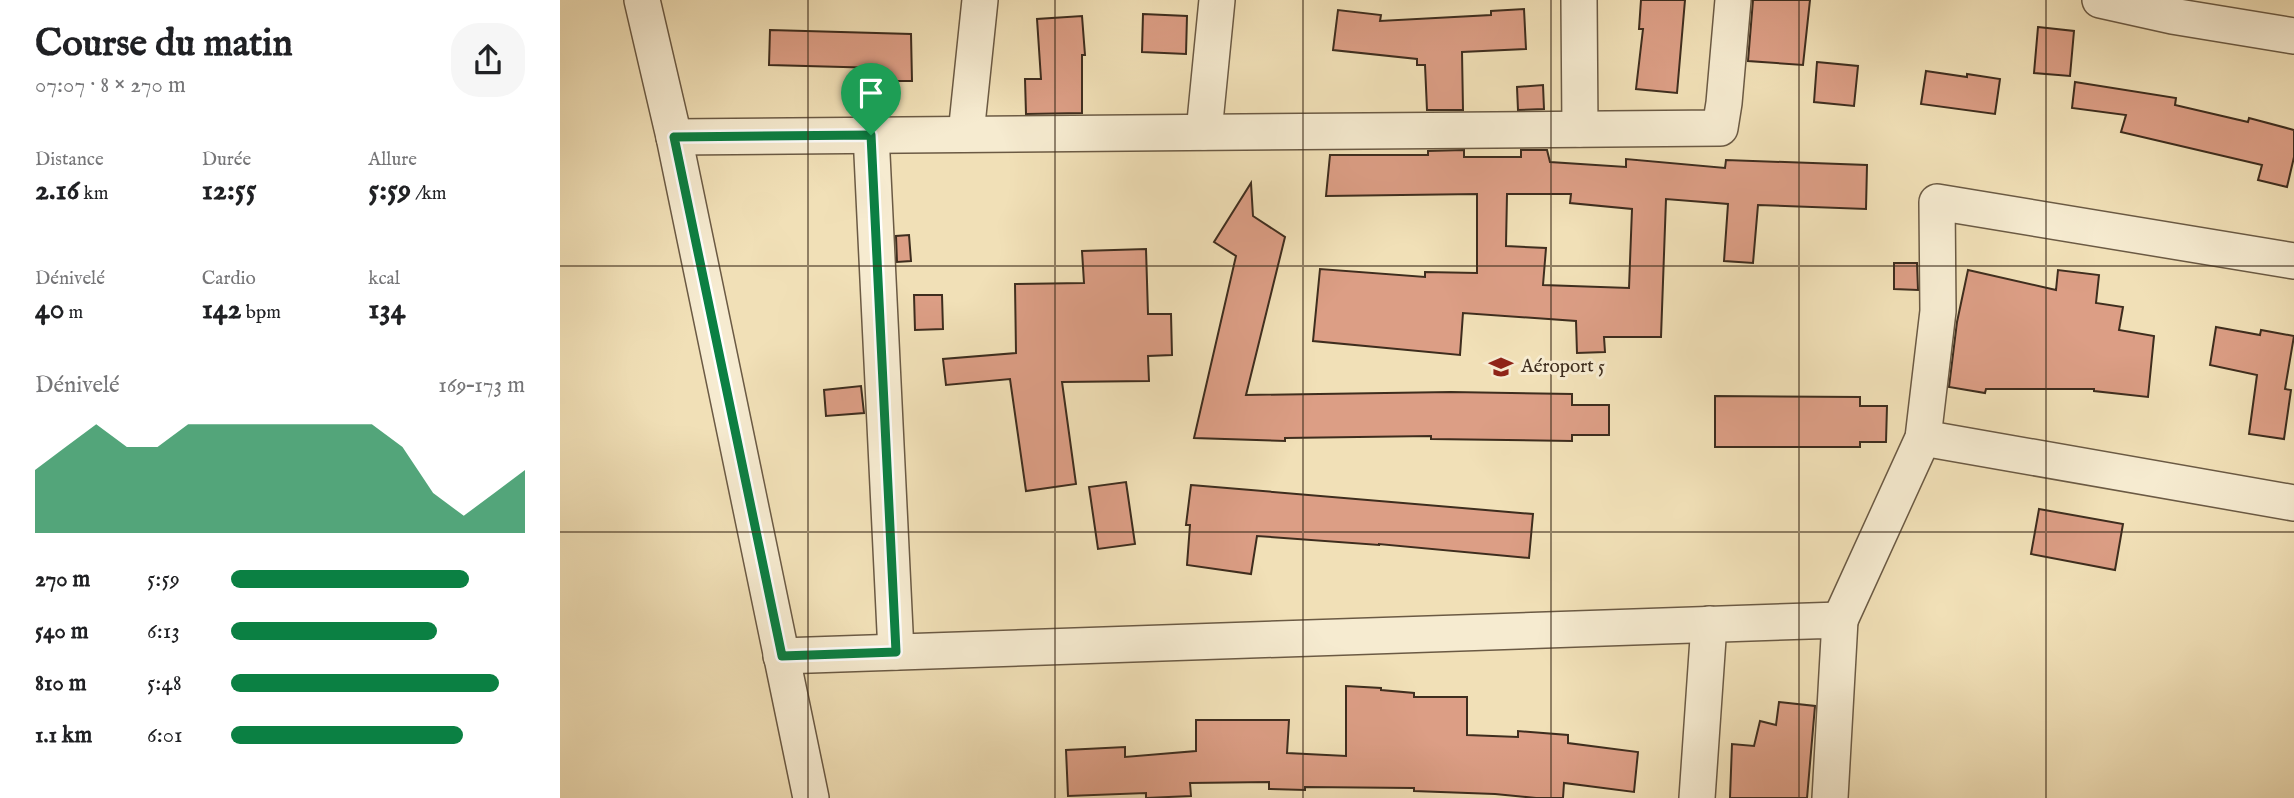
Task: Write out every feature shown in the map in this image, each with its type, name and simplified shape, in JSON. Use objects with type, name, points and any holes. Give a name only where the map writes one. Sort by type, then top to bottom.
[{"type":"street","points":[[642,0],[674,137],[811,798]]},
{"type":"street","points":[[966,134],[980,0]]},
{"type":"street","points":[[1204,132],[1216,0]]},
{"type":"street","points":[[1579,0],[1580,129]]},
{"type":"street","points":[[674,137],[1720,128],[1733,0]]},
{"type":"street","points":[[2100,0],[2173,8],[2294,36]]},
{"type":"street","points":[[871,135],[896,652]]},
{"type":"street","points":[[1830,798],[1840,620],[1923,438],[1937,311],[1937,202],[2294,261]]},
{"type":"street","points":[[1923,438],[2294,503]]},
{"type":"street","points":[[782,656],[1840,620]]},
{"type":"street","points":[[1697,798],[1709,624]]},
{"type":"building","points":[[1641,0],[1685,0],[1677,93],[1636,89],[1643,29],[1639,29]]},
{"type":"building","points":[[1753,0],[1810,0],[1803,65],[1748,61]]},
{"type":"building","points":[[1524,9],[1526,49],[1462,52],[1463,110],[1427,110],[1425,65],[1417,65],[1417,59],[1333,50],[1338,10],[1381,15],[1380,21],[1491,15],[1491,11]]},
{"type":"building","points":[[1143,14],[1187,16],[1186,54],[1142,52]]},
{"type":"building","points":[[1082,16],[1085,55],[1082,55],[1082,113],[1026,114],[1025,79],[1041,79],[1037,19]]},
{"type":"building","points":[[2038,27],[2074,31],[2070,76],[2034,73]]},
{"type":"building","points":[[770,30],[911,34],[912,81],[880,81],[880,68],[769,65]]},
{"type":"building","points":[[1817,62],[1858,66],[1854,106],[1814,102]]},
{"type":"building","points":[[1926,71],[2000,79],[1995,114],[1921,104]]},
{"type":"building","points":[[2075,82],[2176,98],[2175,105],[2248,122],[2249,118],[2294,130],[2294,157],[2287,187],[2258,180],[2262,165],[2121,132],[2126,115],[2072,108]]},
{"type":"building","points":[[1543,85],[1544,109],[1518,110],[1517,87]]},
{"type":"building","points":[[1464,150],[1464,157],[1521,157],[1521,150],[1547,150],[1550,162],[1626,167],[1626,159],[1725,168],[1726,160],[1867,165],[1866,209],[1758,205],[1753,263],[1724,261],[1728,204],[1666,199],[1661,337],[1604,337],[1605,352],[1577,353],[1576,321],[1463,313],[1460,355],[1313,341],[1320,269],[1425,277],[1425,272],[1477,273],[1477,194],[1326,196],[1330,155],[1428,155],[1428,151]],"holes":[[[1507,194],[1571,194],[1570,203],[1632,209],[1629,288],[1543,285],[1546,248],[1506,246]]]},
{"type":"building","points":[[1251,183],[1253,216],[1285,237],[1246,395],[1451,392],[1572,394],[1572,405],[1609,405],[1609,435],[1572,435],[1572,441],[1431,439],[1431,436],[1285,438],[1285,441],[1194,438],[1236,256],[1214,242]]},
{"type":"building","points":[[909,235],[911,261],[897,262],[896,236]]},
{"type":"building","points":[[1146,249],[1148,314],[1171,314],[1172,355],[1148,356],[1149,381],[1062,382],[1076,484],[1026,491],[1010,379],[946,385],[943,359],[1016,353],[1015,284],[1084,283],[1082,251]]},
{"type":"building","points":[[1894,263],[1917,263],[1918,290],[1894,289]]},
{"type":"building","points":[[1968,270],[2056,290],[2058,270],[2099,275],[2096,303],[2123,307],[2119,330],[2154,336],[2148,397],[2094,389],[1986,389],[1985,393],[1949,387],[1957,322]]},
{"type":"building","points":[[914,295],[942,295],[943,329],[915,330]]},
{"type":"building","points":[[2216,327],[2260,335],[2261,330],[2294,336],[2285,389],[2291,390],[2284,439],[2249,434],[2257,375],[2210,365]]},
{"type":"building","points":[[861,386],[864,413],[826,416],[824,390]]},
{"type":"building","points":[[1715,396],[1860,397],[1860,406],[1887,406],[1886,442],[1860,442],[1860,447],[1715,447]]},
{"type":"building","points":[[1126,482],[1135,544],[1098,549],[1089,487]]},
{"type":"building","points":[[1191,485],[1533,514],[1529,558],[1257,536],[1251,574],[1187,565],[1190,525],[1186,525]]},
{"type":"building","points":[[2039,509],[2123,524],[2115,570],[2031,554]]},
{"type":"building","points":[[1346,686],[1414,693],[1414,697],[1467,697],[1467,735],[1518,737],[1518,731],[1568,735],[1568,743],[1638,752],[1634,792],[1564,783],[1563,798],[1536,798],[1414,791],[1414,788],[1269,789],[1269,782],[1190,783],[1191,796],[1146,798],[1146,793],[1068,796],[1066,750],[1125,747],[1125,757],[1196,751],[1196,720],[1289,720],[1287,753],[1346,756]]},
{"type":"building","points":[[1779,702],[1815,706],[1807,798],[1730,798],[1732,744],[1754,746],[1760,721],[1776,725]]},
{"type":"place","name":"Aéroport 5","points":[[1501,367]]},
{"type":"route","points":[[871,135],[896,652],[782,656],[674,137],[871,135]]}]
